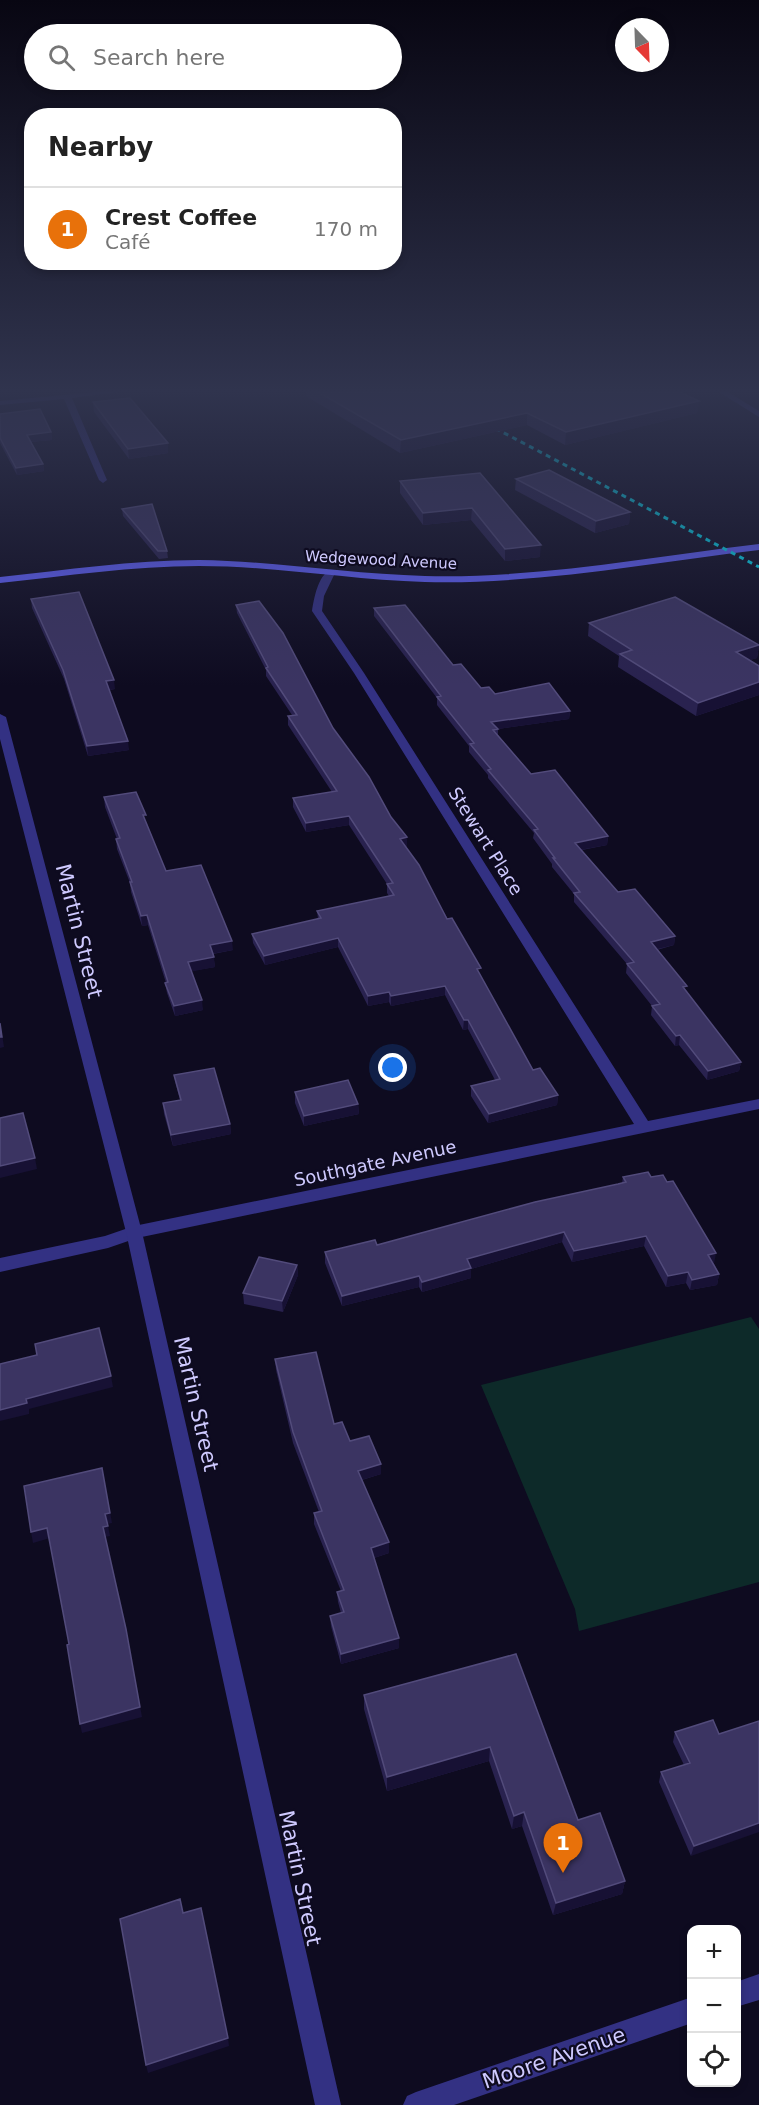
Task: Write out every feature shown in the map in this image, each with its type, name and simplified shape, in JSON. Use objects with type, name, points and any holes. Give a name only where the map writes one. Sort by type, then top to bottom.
[{"type":"main road","name":"Wedgewood Avenue","points":[[0,580],[140,565],[200,563],[425,579],[484,578],[536,574],[759,547]]},
{"type":"street","name":"Stewart Place","points":[[330,573],[319,596],[317,610],[359,673],[644,1127]]},
{"type":"street","name":"Martin Street","points":[[0,717],[134,1232],[328,2105]]},
{"type":"street","name":"Southgate Avenue","points":[[0,1265],[108,1242],[134,1232],[759,1104]]},
{"type":"street","points":[[741,1993],[759,1987]]},
{"type":"street","name":"Moore Avenue","points":[[416,2105],[687,2012]]},
{"type":"green space","points":[[751,1317],[759,1329],[759,1582],[579,1631],[575,1609],[481,1385]]},
{"type":"building","points":[[407,490],[495,490],[541,545],[505,549],[472,508],[423,513]]},
{"type":"building","points":[[537,490],[588,490],[630,512],[596,521]]},
{"type":"building","points":[[152,504],[167,551],[158,551],[122,509]]},
{"type":"building","points":[[79,592],[114,680],[106,681],[128,741],[87,746],[63,670],[31,599]]},
{"type":"building","points":[[675,597],[759,645],[736,652],[759,666],[759,682],[698,703],[620,654],[632,650],[589,623]]},
{"type":"building","points":[[259,601],[283,633],[333,728],[369,777],[391,817],[407,837],[400,839],[419,865],[447,919],[452,918],[481,968],[477,969],[533,1070],[540,1068],[558,1095],[489,1114],[471,1086],[500,1079],[468,1020],[464,1020],[445,986],[391,996],[389,992],[368,996],[338,938],[264,956],[252,934],[321,918],[317,911],[394,895],[387,884],[393,883],[349,816],[306,823],[293,798],[337,791],[288,716],[297,715],[266,668],[268,667],[236,605]]},
{"type":"building","points":[[405,605],[453,665],[461,664],[481,688],[489,687],[495,694],[549,683],[570,711],[491,722],[498,729],[493,730],[531,774],[555,770],[608,836],[575,843],[618,892],[635,889],[675,936],[651,942],[687,986],[683,987],[741,1062],[708,1071],[680,1035],[676,1036],[652,1006],[660,1004],[627,964],[634,962],[574,893],[580,892],[534,830],[538,829],[488,770],[491,769],[470,744],[474,743],[437,697],[441,696],[374,608]]},
{"type":"building","points":[[136,792],[166,871],[201,865],[232,941],[210,945],[214,957],[188,962],[202,1000],[174,1006],[165,983],[168,982],[147,915],[141,916],[130,882],[132,882],[116,839],[120,838],[104,797]]},
{"type":"building","points":[[214,1068],[230,1124],[171,1135],[163,1103],[181,1100],[174,1075]]},
{"type":"building","points":[[348,1080],[358,1104],[304,1116],[295,1092]]},
{"type":"building","points":[[23,1113],[35,1158],[0,1166],[0,1118]]},
{"type":"building","points":[[648,1172],[651,1177],[663,1175],[667,1182],[673,1181],[716,1253],[708,1255],[719,1274],[692,1280],[688,1272],[668,1276],[646,1236],[574,1251],[564,1232],[467,1259],[471,1268],[422,1282],[419,1276],[342,1296],[325,1252],[375,1240],[377,1245],[535,1202],[626,1182],[623,1177]]},
{"type":"building","points":[[259,1257],[297,1265],[282,1301],[243,1293]]},
{"type":"building","points":[[99,1328],[111,1376],[26,1399],[27,1403],[0,1410],[0,1364],[37,1355],[35,1344]]},
{"type":"building","points":[[316,1352],[334,1424],[342,1422],[350,1441],[369,1436],[381,1464],[358,1471],[389,1542],[371,1548],[399,1638],[341,1654],[330,1616],[344,1612],[337,1592],[344,1590],[314,1513],[322,1511],[293,1432],[275,1359]]},
{"type":"building","points":[[102,1468],[110,1513],[105,1514],[108,1526],[103,1527],[126,1629],[140,1707],[80,1724],[67,1645],[69,1644],[47,1528],[31,1532],[24,1486]]},
{"type":"building","points":[[516,1654],[578,1820],[600,1813],[625,1881],[556,1903],[524,1812],[514,1816],[490,1747],[387,1777],[364,1695]]},
{"type":"building","points":[[713,1720],[719,1734],[759,1721],[759,1823],[694,1846],[661,1772],[690,1763],[675,1732]]},
{"type":"building","points":[[180,1899],[183,1913],[201,1908],[228,2038],[146,2065],[120,1919]]},
{"type":"railway","points":[[613,490],[759,567]]},
{"type":"place","name":"Crest Coffee","points":[[563,1873]]}]
